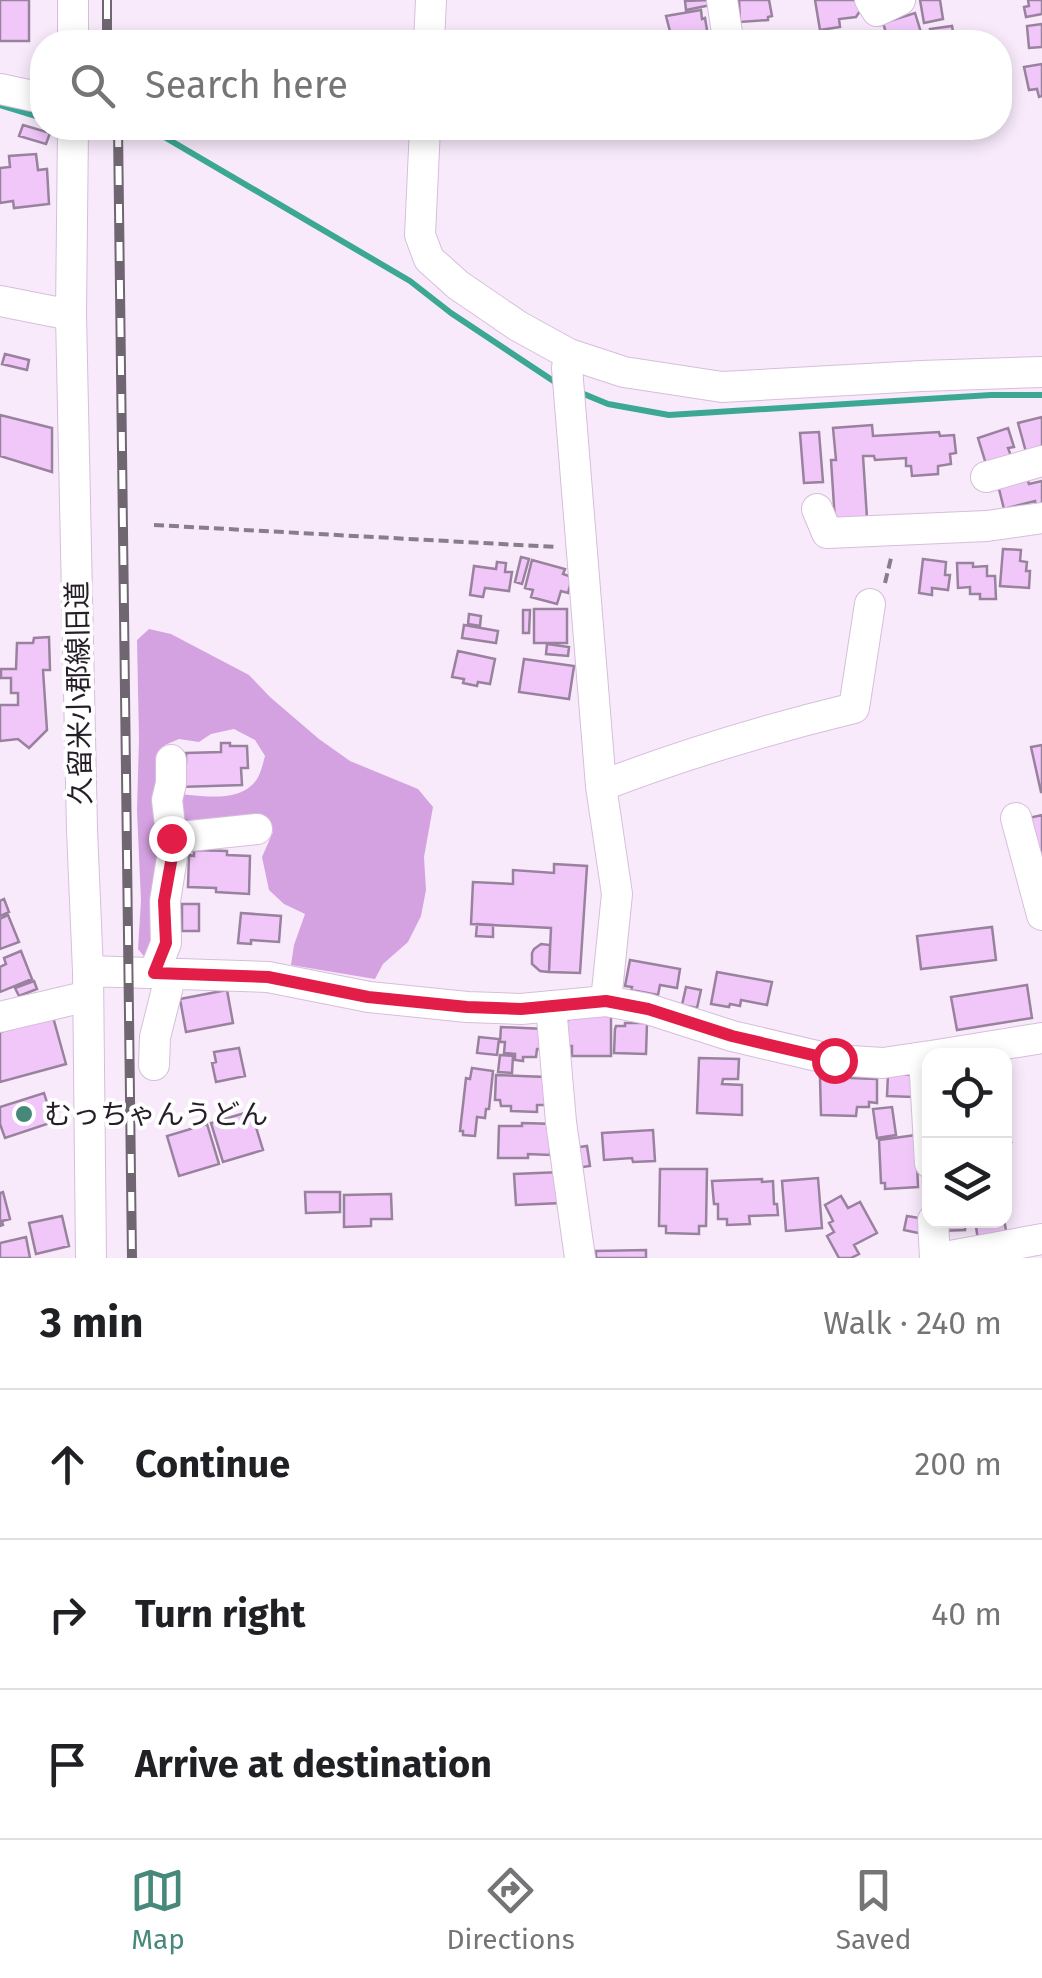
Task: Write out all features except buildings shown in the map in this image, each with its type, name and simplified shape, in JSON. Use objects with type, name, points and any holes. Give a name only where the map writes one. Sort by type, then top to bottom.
[{"type":"street","points":[[73,0],[73,30]]},
{"type":"street","points":[[430,30],[431,0]]},
{"type":"street","points":[[722,0],[727,30]]},
{"type":"street","points":[[870,0],[876,11],[900,0]]},
{"type":"street","points":[[0,89],[30,95]]},
{"type":"street","name":"久留米小郡線旧道","points":[[73,140],[72,315],[91,1258]]},
{"type":"street","points":[[424,140],[420,235],[429,259],[458,285],[518,326],[569,373],[624,372],[722,387],[1042,372]]},
{"type":"street","points":[[0,301],[72,315]]},
{"type":"street","points":[[569,373],[600,786],[617,894],[606,1001]]},
{"type":"street","points":[[986,478],[1042,461]]},
{"type":"street","points":[[817,510],[827,533],[987,526],[1042,518]]},
{"type":"street","points":[[600,786],[761,731],[854,708],[870,604]]},
{"type":"street","points":[[154,1065],[166,943],[164,901],[173,851],[167,800],[171,760]]},
{"type":"street","points":[[1016,818],[1042,915]]},
{"type":"street","points":[[171,838],[257,829]]},
{"type":"street","points":[[0,1018],[88,983],[162,974],[268,977],[368,997],[467,1007],[521,1009],[606,1001],[834,1060],[883,1063],[922,1057]]},
{"type":"street","points":[[551,1006],[561,1122],[580,1258]]},
{"type":"street","points":[[979,1048],[1042,1038]]},
{"type":"street","points":[[933,1228],[937,1258],[1042,1239]]},
{"type":"path","points":[[154,525],[580,548]]},
{"type":"path","points":[[870,604],[881,601],[900,530]]},
{"type":"shaded area","points":[[149,629],[171,634],[249,675],[319,739],[350,761],[418,789],[433,807],[424,857],[426,890],[421,916],[408,942],[383,964],[375,979],[291,965],[305,914],[284,904],[269,890],[262,857],[273,832],[238,818],[177,824],[180,794],[232,795],[257,779],[265,756],[255,740],[234,729],[211,734],[199,742],[179,739],[165,745],[157,934],[147,960],[138,949],[141,901],[137,640]]},
{"type":"waterway","points":[[0,105],[30,114]]},
{"type":"waterway","points":[[169,140],[410,281],[558,384]]},
{"type":"waterway","points":[[579,392],[608,404],[669,415],[1042,395]]},
{"type":"railway","points":[[107,0],[107,30]]},
{"type":"railway","points":[[118,140],[132,1258]]},
{"type":"place","name":"むっちゃんうどん","points":[[24,1114]]},
{"type":"route","points":[[171,838],[173,851],[164,901],[166,943],[154,973],[268,977],[368,997],[467,1007],[521,1009],[606,1001],[834,1060]]}]
